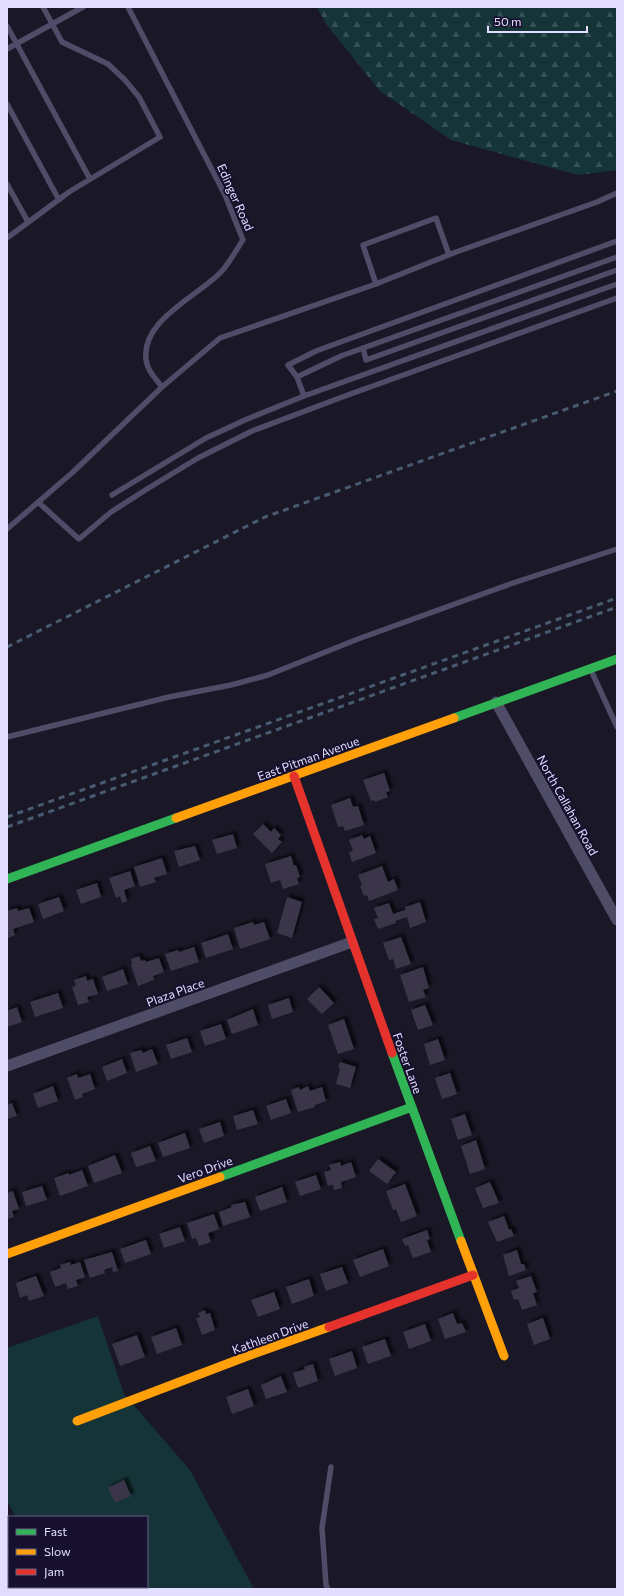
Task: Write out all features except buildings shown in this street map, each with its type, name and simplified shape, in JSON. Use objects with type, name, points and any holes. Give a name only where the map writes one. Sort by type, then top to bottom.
[{"type":"street","name":"East Pitman Avenue","points":[[7,879],[617,658]]},
{"type":"street","name":"North Callahan Road","points":[[496,702],[617,920]]},
{"type":"street","name":"Foster Lane","points":[[294,776],[352,942],[504,1356]]},
{"type":"street","name":"Plaza Place","points":[[7,1066],[352,942]]},
{"type":"street","name":"Vero Drive","points":[[7,1254],[412,1107]]},
{"type":"street","name":"Kathleen Drive","points":[[77,1421],[245,1357],[473,1274]]},
{"type":"lane","points":[[7,238],[90,179],[160,137],[139,97],[125,80],[108,64],[62,42],[43,7]]},
{"type":"lane","points":[[7,49],[83,7]]},
{"type":"lane","name":"Edinger Road","points":[[128,7],[225,194],[243,240],[223,271],[157,325],[149,338],[146,351],[147,365],[162,387]]},
{"type":"lane","points":[[7,26],[90,179]]},
{"type":"lane","points":[[7,104],[59,200]]},
{"type":"lane","points":[[7,184],[28,222]]},
{"type":"lane","points":[[7,529],[73,472],[162,387],[220,338],[376,284],[450,255],[617,194]]},
{"type":"lane","points":[[376,284],[363,245],[436,218],[450,255]]},
{"type":"lane","points":[[304,396],[297,377],[288,365],[316,351],[617,241]]},
{"type":"lane","points":[[297,377],[341,356],[617,257]]},
{"type":"lane","points":[[363,348],[366,360],[617,270]]},
{"type":"lane","points":[[112,495],[206,438],[245,420],[304,396],[617,284]]},
{"type":"lane","points":[[38,502],[79,539],[111,512],[147,489],[198,458],[252,431],[617,298]]},
{"type":"lane","points":[[7,737],[169,697],[231,685],[268,675],[358,639],[510,584],[617,549]]},
{"type":"lane","points":[[590,668],[617,727]]},
{"type":"lane","points":[[328,1589],[326,1585],[322,1528],[331,1468]]},
{"type":"green space","points":[[317,7],[617,7],[617,170],[578,175],[451,140],[380,91],[326,24]]},
{"type":"green space","points":[[98,1316],[124,1394],[190,1470],[254,1589],[56,1589],[148,1588],[148,1516],[15,1516],[7,1501],[7,1348]]},
{"type":"railway","points":[[7,647],[265,517],[617,391]]},
{"type":"railway","points":[[7,817],[617,598]]},
{"type":"railway","points":[[7,827],[617,607]]},
{"type":"traffic: fast","points":[[454,718],[617,659]]},
{"type":"traffic: fast","points":[[7,879],[176,818]]},
{"type":"traffic: fast","points":[[392,1053],[461,1241]]},
{"type":"traffic: fast","points":[[220,1177],[412,1107]]},
{"type":"traffic: slow","points":[[176,818],[454,718]]},
{"type":"traffic: slow","points":[[7,1254],[220,1177]]},
{"type":"traffic: slow","points":[[461,1241],[504,1356]]},
{"type":"traffic: slow","points":[[77,1421],[245,1357],[329,1327]]},
{"type":"traffic: jam","points":[[294,776],[392,1053]]},
{"type":"traffic: jam","points":[[329,1327],[473,1275]]}]
